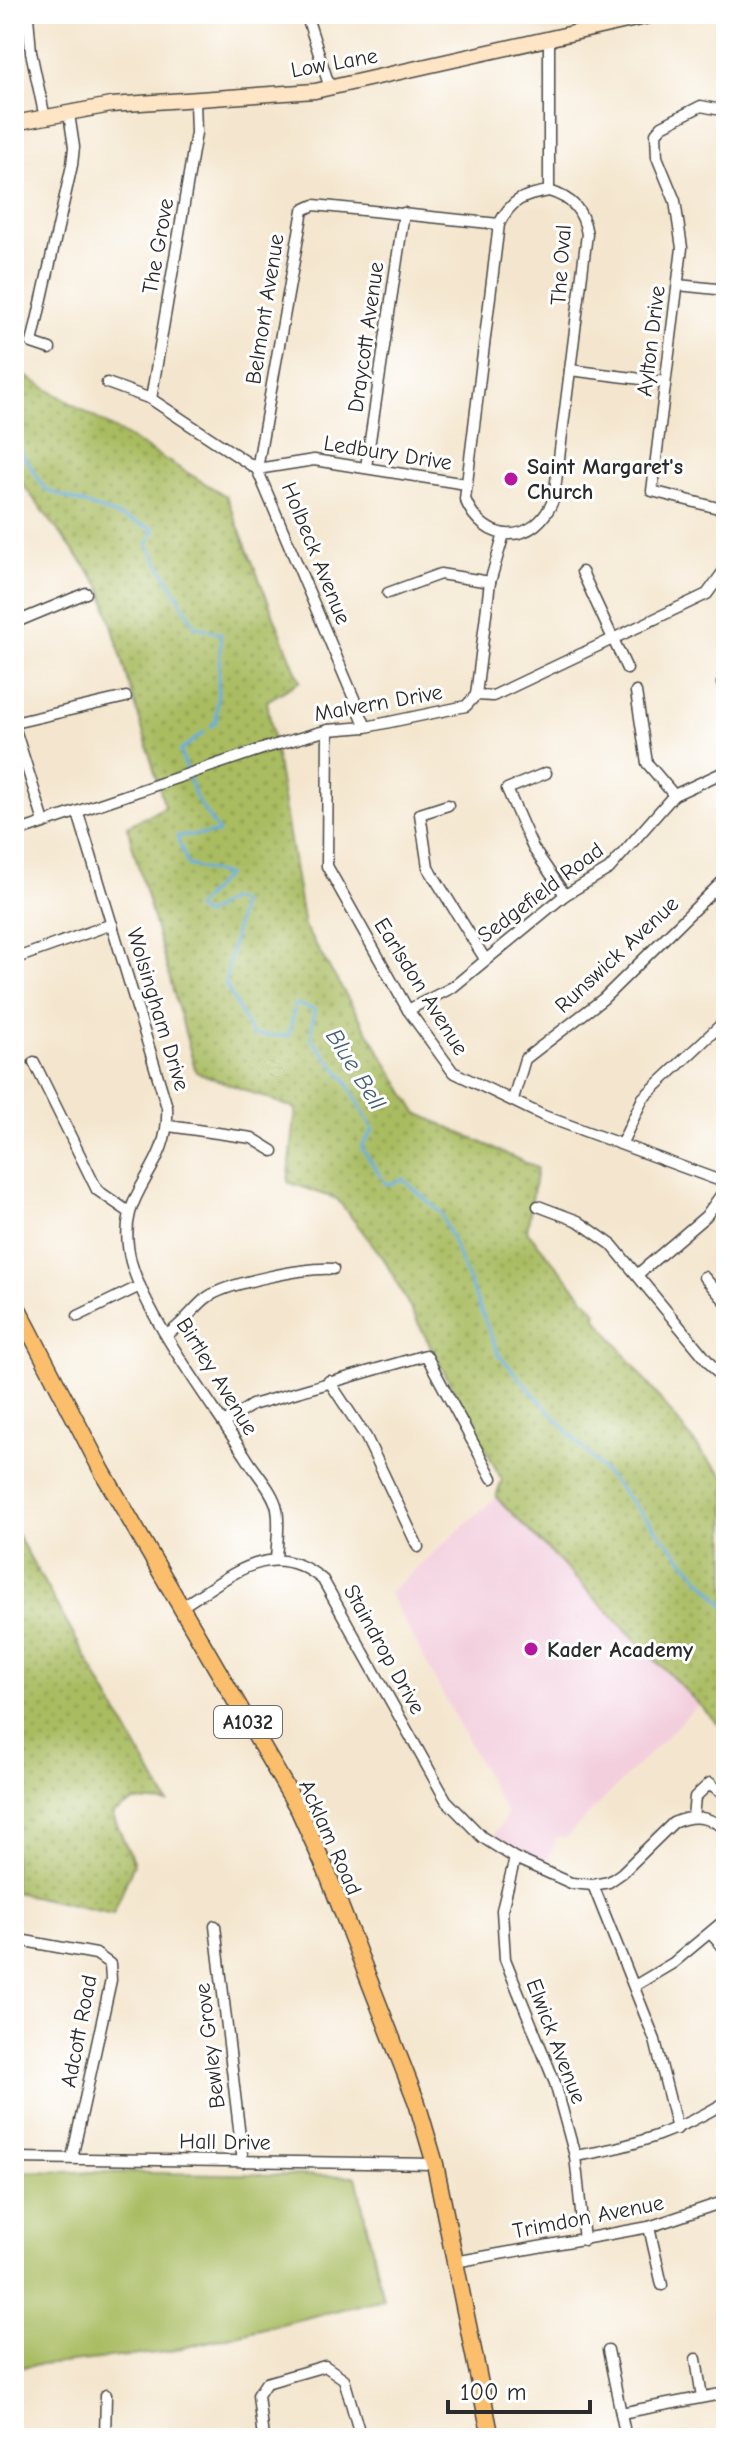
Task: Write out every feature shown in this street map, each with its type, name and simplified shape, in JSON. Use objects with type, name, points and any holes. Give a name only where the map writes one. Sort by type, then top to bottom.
[{"type":"main road","name":"Low Lane","points":[[14,123],[111,105],[330,88],[658,14]]},
{"type":"main road","name":"Acklam Road","points":[[14,1301],[102,1471],[299,1810],[412,2089],[435,2164],[491,2438]]},
{"type":"street","points":[[306,14],[330,88]]},
{"type":"street","points":[[14,18],[28,17],[31,52],[45,118]]},
{"type":"street","points":[[549,39],[549,191]]},
{"type":"street","name":"The Grove","points":[[151,399],[196,133],[195,100]]},
{"type":"street","name":"Aylton Drive","points":[[726,111],[701,106],[662,126],[655,143],[680,222],[682,248],[652,491],[726,510]]},
{"type":"street","points":[[50,349],[32,343],[72,165],[74,147],[69,114]]},
{"type":"street","name":"The Oval","points":[[499,224],[508,207],[522,196],[549,191],[573,201],[584,217],[587,234],[551,507],[533,529],[504,534]]},
{"type":"street","name":"Belmont Avenue","points":[[257,469],[303,210],[314,205],[499,224]]},
{"type":"street","name":"Draycott Avenue","points":[[366,467],[404,213]]},
{"type":"street","points":[[476,695],[490,582],[504,534],[488,529],[471,514],[465,499],[499,224]]},
{"type":"street","points":[[678,285],[726,290]]},
{"type":"street","points":[[570,370],[665,382]]},
{"type":"street","name":"Holbeck Avenue","points":[[107,383],[151,399],[257,469],[265,480],[366,727]]},
{"type":"street","name":"Ledbury Drive","points":[[257,469],[314,460],[466,484]]},
{"type":"street","name":"Malvern Drive","points":[[14,833],[166,783],[231,757],[328,730],[366,727],[466,706],[476,695],[493,696],[707,594],[726,570]]},
{"type":"street","points":[[582,572],[627,669]]},
{"type":"street","points":[[388,593],[440,574],[490,582]]},
{"type":"street","points":[[14,623],[86,593]]},
{"type":"street","points":[[722,683],[726,696]]},
{"type":"street","points":[[636,692],[647,763],[674,795]]},
{"type":"street","points":[[44,822],[14,724],[126,697]]},
{"type":"street","name":"Earlsdon Avenue","points":[[328,730],[327,866],[408,1010],[453,1072],[544,1116],[622,1143],[726,1186]]},
{"type":"street","name":"Sedgefield Road","points":[[408,1010],[453,987],[565,895],[609,869],[674,795],[726,771]]},
{"type":"street","points":[[546,773],[507,789],[533,848],[565,895]]},
{"type":"street","points":[[448,805],[420,814],[428,867],[485,959]]},
{"type":"street","name":"Wolsingham Drive","points":[[78,813],[167,1107],[169,1126],[160,1158],[136,1191],[129,1212]]},
{"type":"street","name":"Runswick Avenue","points":[[513,1099],[525,1059],[603,999],[726,878]]},
{"type":"street","points":[[14,959],[112,924]]},
{"type":"street","points":[[622,1143],[643,1098],[726,1020]]},
{"type":"street","points":[[34,1062],[97,1190],[129,1212]]},
{"type":"street","points":[[169,1126],[252,1138],[273,1151]]},
{"type":"street","points":[[638,1274],[706,1216],[726,1186]]},
{"type":"street","points":[[538,1206],[589,1227],[612,1245],[726,1383]]},
{"type":"street","name":"Birtley Avenue","points":[[129,1212],[127,1245],[140,1286],[277,1506],[276,1558]]},
{"type":"street","points":[[168,1334],[191,1318],[206,1298],[278,1273],[310,1268],[333,1269]]},
{"type":"street","points":[[704,1277],[726,1302]]},
{"type":"street","points":[[78,1316],[140,1286]]},
{"type":"street","points":[[224,1423],[252,1405],[426,1355],[492,1478]]},
{"type":"street","points":[[329,1381],[366,1437],[418,1547]]},
{"type":"street","points":[[181,1607],[257,1562],[276,1558]]},
{"type":"street","name":"Staindrop Drive","points":[[276,1558],[308,1567],[323,1580],[446,1800],[482,1837],[515,1858],[571,1883],[593,1885]]},
{"type":"street","points":[[693,1817],[695,1797],[710,1783],[719,1791]]},
{"type":"street","points":[[677,2129],[655,2040],[636,1985],[598,1905],[593,1885],[609,1882],[622,1873],[673,1823],[704,1817],[726,1829]]},
{"type":"street","name":"Elwick Avenue","points":[[515,1858],[502,1910],[505,1959],[555,2083],[575,2156],[584,2240]]},
{"type":"street","points":[[636,1985],[673,1963],[726,1919]]},
{"type":"street","name":"Bewley Grove","points":[[215,1926],[243,2162]]},
{"type":"street","points":[[711,1934],[726,1950]]},
{"type":"street","name":"Adcott Road","points":[[14,1939],[96,1954],[110,1964],[111,1980],[72,2158]]},
{"type":"street","points":[[575,2156],[626,2148],[677,2129],[726,2102]]},
{"type":"street","name":"Hall Drive","points":[[14,2158],[435,2164]]},
{"type":"street","name":"Trimdon Avenue","points":[[455,2262],[649,2227],[726,2201]]},
{"type":"street","points":[[649,2227],[663,2285]]},
{"type":"street","points":[[608,2350],[626,2438]]},
{"type":"street","points":[[696,2359],[702,2397]]},
{"type":"street","points":[[263,2438],[258,2395],[266,2383],[325,2366],[344,2379],[361,2438]]},
{"type":"street","points":[[621,2413],[726,2393]]},
{"type":"street","points":[[105,2438],[106,2395]]},
{"type":"shaded area","name":"Kader Academy","points":[[496,1497],[698,1705],[564,1839],[557,1837],[546,1862],[493,1837],[507,1815],[389,1593]]},
{"type":"green space","points":[[14,369],[226,496],[300,681],[267,701],[304,926],[417,1113],[537,1168],[527,1231],[597,1313],[595,1316],[708,1460],[726,1477],[726,1732],[496,1497],[502,1480],[384,1259],[337,1199],[288,1182],[296,1109],[196,1072],[127,826],[165,807],[101,587],[14,473]]},
{"type":"green space","points":[[14,1529],[168,1803],[135,1801],[112,1814],[134,1863],[113,1914],[14,1892]]},
{"type":"green space","points":[[14,2171],[356,2176],[383,2299],[166,2352],[14,2368]]},
{"type":"waterway","name":"Blue Bell","points":[[14,441],[46,490],[154,529],[148,544],[195,626],[221,634],[216,722],[211,726]]},
{"type":"waterway","name":"Blue Bell","points":[[204,732],[180,751],[196,798],[219,833],[177,836],[188,865],[226,875],[195,908],[205,915],[230,899],[241,902],[225,983],[252,1035],[289,1036],[295,1004],[314,1009],[311,1038],[346,1080],[373,1130],[361,1147],[387,1185],[403,1179],[441,1213],[499,1355],[726,1607]]},
{"type":"place","name":"Saint Margaret's Church","points":[[511,479]]},
{"type":"place","name":"Kader Academy","points":[[531,1649]]}]
